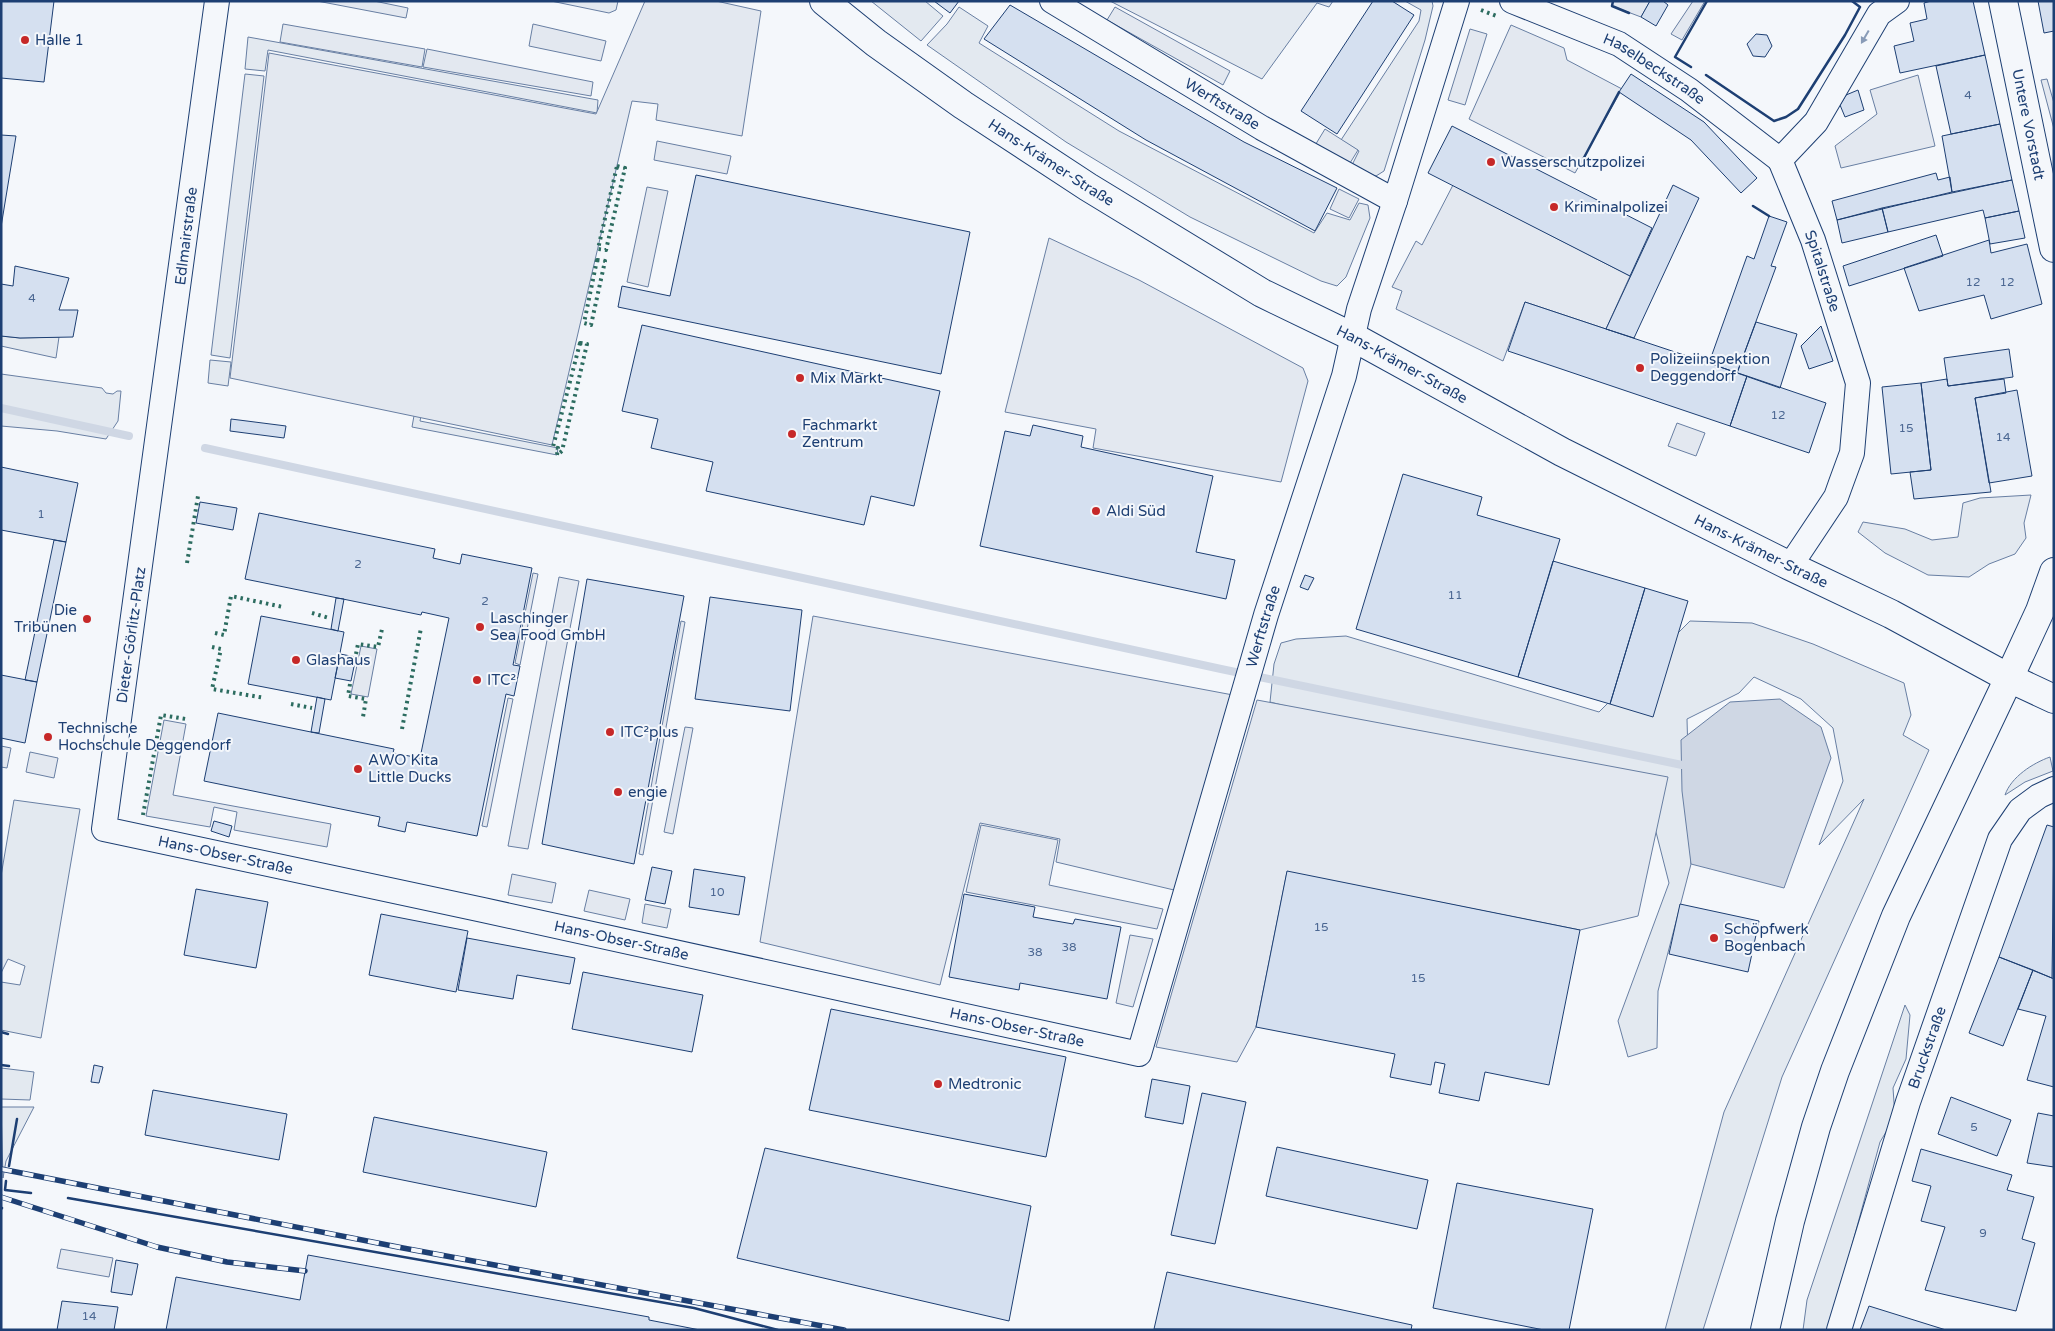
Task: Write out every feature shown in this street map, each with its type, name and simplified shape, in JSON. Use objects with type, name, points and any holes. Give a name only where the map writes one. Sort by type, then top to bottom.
[{"type":"main road","name":"Hans-Krämer-Straße","points":[[824,1],[876,43],[955,99],[1088,187],[1262,293],[1353,337],[1562,452],[1790,566],[1891,614],[2009,678],[2054,699]]},
{"type":"main road","name":"Untere Vorstadt","points":[[2002,1],[2042,200],[2054,248]]},
{"type":"main road","points":[[1765,1330],[1790,1221],[1816,1127],[1835,1071],[1896,916],[2040,611],[2054,572]]},
{"type":"street","name":"Edlmairstraße","points":[[154,471],[217,1]]},
{"type":"street","name":"Werftstraße","points":[[1052,1],[1262,128],[1395,201]]},
{"type":"street","name":"Werftstraße","points":[[1139,1054],[1258,642],[1344,376],[1359,309],[1395,201],[1457,1]]},
{"type":"street","name":"Haselbeckstraße","points":[[1512,1],[1619,44],[1688,90],[1780,160]]},
{"type":"street","points":[[1780,160],[1816,122],[1878,14],[1897,1]]},
{"type":"street","name":"Spitalstraße","points":[[1780,160],[1813,240],[1858,383],[1852,453],[1839,490],[1790,566]]},
{"type":"street","name":"Dieter-Görlitz-Platz","points":[[104,829],[154,471]]},
{"type":"street","name":"Bruckstraße","points":[[1839,1330],[1908,1102],[2000,840],[2020,810],[2039,796],[2054,789]]},
{"type":"street","name":"Hans-Obser-Straße","points":[[104,829],[1139,1054]]},
{"type":"shaded area","points":[[317,1],[374,1],[408,8],[406,18]]},
{"type":"shaded area","points":[[551,1],[618,1],[616,10],[609,13]]},
{"type":"shaded area","points":[[645,1],[716,1],[761,11],[742,136],[656,120],[658,104],[632,101],[552,445],[230,378],[269,53],[596,114]]},
{"type":"shaded area","points":[[871,1],[925,1],[943,16],[921,41]]},
{"type":"shaded area","points":[[1110,1],[1333,1],[1329,7],[1317,3],[1262,79]]},
{"type":"shaded area","points":[[1405,1],[1432,1],[1433,6],[1425,40],[1384,171],[1376,176],[1350,169],[1359,151],[1341,140],[1419,21],[1421,10]]},
{"type":"shaded area","points":[[1613,1],[1650,1],[1641,17],[1612,6]]},
{"type":"shaded area","points":[[1693,1],[1705,1],[1682,40],[1671,34]]},
{"type":"shaded area","points":[[959,7],[988,26],[979,43],[1119,131],[1314,233],[1327,213],[1350,220],[1359,203],[1368,205],[1370,218],[1346,277],[1337,286],[1321,281],[1190,217],[1066,142],[927,45],[947,24]]},
{"type":"shaded area","points":[[1115,7],[1230,71],[1223,85],[1107,20]]},
{"type":"shaded area","points":[[283,24],[425,49],[422,67],[280,42]]},
{"type":"shaded area","points":[[533,24],[606,41],[601,61],[529,46]]},
{"type":"shaded area","points":[[1511,25],[1564,48],[1567,60],[1622,89],[1575,173],[1469,119]]},
{"type":"shaded area","points":[[1470,29],[1487,34],[1465,105],[1448,100]]},
{"type":"shaded area","points":[[248,37],[598,100],[597,113],[268,50],[265,71],[245,69]]},
{"type":"shaded area","points":[[427,49],[593,82],[591,96],[423,67]]},
{"type":"shaded area","points":[[245,74],[264,76],[230,358],[211,355]]},
{"type":"shaded area","points":[[1918,75],[1935,146],[1841,168],[1835,146],[1877,114],[1870,90]]},
{"type":"shaded area","points":[[2047,79],[2054,103],[2054,129],[2041,80]]},
{"type":"shaded area","points":[[1325,129],[1358,150],[1347,168],[1314,147]]},
{"type":"shaded area","points":[[657,141],[731,156],[727,174],[654,160]]},
{"type":"shaded area","points":[[1453,185],[1630,276],[1606,329],[1525,302],[1503,361],[1396,309],[1402,291],[1392,287],[1416,241],[1422,245]]},
{"type":"shaded area","points":[[647,187],[668,191],[648,287],[627,282]]},
{"type":"shaded area","points":[[1339,189],[1359,199],[1349,218],[1330,209]]},
{"type":"shaded area","points":[[1049,238],[1139,280],[1303,368],[1308,381],[1281,482],[1093,448],[1096,429],[1005,412]]},
{"type":"shaded area","points":[[1,336],[20,338],[59,337],[56,358],[1,346]]},
{"type":"shaded area","points":[[210,360],[231,362],[228,386],[208,383]]},
{"type":"shaded area","points":[[1,374],[102,388],[106,393],[113,394],[121,391],[118,421],[106,439],[57,431],[1,426]]},
{"type":"shaded area","points":[[415,410],[422,411],[420,421],[558,448],[557,455],[412,427]]},
{"type":"shaded area","points":[[1677,423],[1705,433],[1696,456],[1668,446]]},
{"type":"shaded area","points":[[2031,495],[2024,523],[2026,538],[2015,554],[1989,564],[1969,577],[1928,575],[1885,553],[1858,532],[1863,522],[1905,529],[1932,540],[1958,537],[1963,503],[1980,498]]},
{"type":"shaded area","points":[[533,573],[538,574],[520,665],[515,663]]},
{"type":"shaded area","points":[[559,577],[579,581],[528,849],[508,846]]},
{"type":"shaded area","points":[[813,616],[1233,695],[1174,890],[1056,862],[1060,839],[980,823],[940,985],[760,942]]},
{"type":"shaded area","points":[[681,621],[685,622],[643,855],[639,854]]},
{"type":"shaded area","points":[[1690,621],[1752,623],[1813,644],[1904,683],[1911,715],[1903,735],[1929,750],[1782,1077],[1703,1330],[1665,1330],[1724,1112],[1864,799],[1819,845],[1843,781],[1833,728],[1801,699],[1754,677],[1739,693],[1687,719],[1691,864],[1658,991],[1657,1048],[1628,1057],[1618,1021],[1669,883],[1656,832],[1651,799],[1270,702],[1274,664],[1281,643],[1296,639],[1346,636],[1599,712]]},
{"type":"shaded area","points":[[361,646],[377,649],[368,697],[351,694]]},
{"type":"shaded area","points":[[508,698],[513,699],[487,827],[482,826]]},
{"type":"shaded area","points":[[1780,699],[1821,727],[1831,758],[1784,888],[1691,864],[1682,791],[1681,740],[1730,702]]},
{"type":"shaded area","points":[[1257,700],[1668,777],[1638,916],[1580,930],[1287,872],[1256,1027],[1237,1062],[1156,1047]]},
{"type":"shaded area","points":[[164,720],[186,724],[173,795],[331,824],[327,847],[234,830],[237,812],[214,807],[210,827],[146,816]]},
{"type":"shaded area","points":[[685,727],[693,728],[673,834],[664,832]]},
{"type":"shaded area","points":[[1,746],[11,748],[7,768],[1,767]]},
{"type":"shaded area","points":[[30,752],[58,758],[54,778],[26,772]]},
{"type":"shaded area","points":[[2050,757],[2053,771],[2025,782],[2005,795],[2017,777],[2037,763]]},
{"type":"shaded area","points":[[14,800],[80,809],[41,1038],[1,1030],[1,982],[20,985],[25,966],[8,959],[1,973],[1,876]]},
{"type":"shaded area","points":[[981,825],[1058,840],[1049,885],[1163,909],[1157,929],[966,892]]},
{"type":"shaded area","points":[[512,874],[556,883],[552,903],[508,895]]},
{"type":"shaded area","points":[[589,890],[630,899],[625,920],[584,911]]},
{"type":"shaded area","points":[[645,904],[671,909],[667,928],[642,923]]},
{"type":"shaded area","points":[[1130,935],[1153,939],[1133,1007],[1116,1003]]},
{"type":"shaded area","points":[[1905,1005],[1910,1015],[1906,1059],[1893,1088],[1895,1117],[1880,1142],[1829,1330],[1803,1330],[1807,1300]]},
{"type":"shaded area","points":[[1,1068],[34,1072],[30,1100],[1,1099]]},
{"type":"shaded area","points":[[1,1107],[34,1107],[6,1161],[3,1178]]},
{"type":"shaded area","points":[[61,1249],[113,1258],[109,1277],[57,1268]]},
{"type":"building","name":"Halle 1","points":[[1,1],[54,1],[44,82],[1,78]]},
{"type":"building","points":[[934,1],[959,1],[950,13]]},
{"type":"building","points":[[1373,1],[1392,1],[1414,15],[1337,134],[1301,111]]},
{"type":"building","points":[[1650,1],[1663,1],[1668,5],[1656,26],[1641,17]]},
{"type":"building","points":[[1931,1],[1973,1],[1985,55],[1900,73],[1894,46],[1914,41],[1910,23],[1927,19],[1924,3]]},
{"type":"building","points":[[2038,1],[2054,1],[2054,31],[2044,33]]},
{"type":"building","points":[[1010,5],[1244,142],[1337,188],[1315,231],[1146,140],[984,39]]},
{"type":"building","points":[[1756,34],[1767,35],[1772,46],[1765,57],[1753,56],[1747,44]]},
{"type":"building","points":[[1985,55],[2000,124],[1951,134],[1936,66]]},
{"type":"building","points":[[1631,74],[1704,122],[1757,178],[1741,193],[1691,140],[1619,92]]},
{"type":"building","points":[[1858,90],[1864,110],[1845,117],[1840,105],[1846,95]]},
{"type":"building","points":[[2000,124],[2012,180],[1952,192],[1942,136]]},
{"type":"building","name":"Kriminalpolizei","points":[[1452,126],[1652,228],[1630,276],[1428,173]]},
{"type":"building","points":[[1,135],[16,136],[1,227]]},
{"type":"building","points":[[1936,173],[1938,180],[1950,177],[1952,192],[1837,220],[1832,201]]},
{"type":"building","points":[[696,175],[970,232],[941,374],[618,307],[622,286],[670,296]]},
{"type":"building","points":[[2012,180],[2019,211],[1985,218],[1983,210],[1888,232],[1882,208]]},
{"type":"building","points":[[1673,185],[1699,198],[1634,338],[1606,329]]},
{"type":"building","points":[[1882,208],[1888,232],[1842,243],[1837,220]]},
{"type":"building","points":[[2019,211],[2025,238],[1990,244],[1985,218]]},
{"type":"building","points":[[1769,216],[1787,222],[1771,266],[1776,267],[1737,373],[1709,363],[1747,256],[1754,259]]},
{"type":"building","points":[[1936,235],[1943,256],[1849,286],[1843,266]]},
{"type":"building","points":[[1989,240],[1991,253],[2027,244],[2042,304],[1991,319],[1984,295],[1919,311],[1904,268]]},
{"type":"building","points":[[15,266],[69,278],[59,310],[78,310],[73,337],[20,338],[1,336],[1,284],[13,286]]},
{"type":"building","name":"Polizeiinspektion Deggendorf","points":[[1525,302],[1747,376],[1730,426],[1508,351]]},
{"type":"building","points":[[1756,322],[1797,334],[1780,388],[1737,373]]},
{"type":"building","name":"Fachmarkt Zentrum","points":[[642,325],[940,391],[914,506],[871,496],[864,525],[706,491],[713,462],[651,448],[658,419],[622,411]]},
{"type":"building","points":[[1821,326],[1833,361],[1809,369],[1801,346]]},
{"type":"building","points":[[2009,349],[2013,377],[1948,386],[1944,358]]},
{"type":"building","points":[[1747,376],[1826,403],[1809,453],[1730,426]]},
{"type":"building","points":[[1947,379],[1948,386],[2004,379],[2006,393],[1975,398],[1991,492],[1914,499],[1910,472],[1931,470],[1921,383]]},
{"type":"building","points":[[1921,383],[1931,470],[1891,474],[1882,387]]},
{"type":"building","points":[[2017,390],[2032,476],[1989,483],[1975,398]]},
{"type":"building","points":[[231,419],[286,426],[284,438],[230,431]]},
{"type":"building","name":"Aldi Süd","points":[[1033,425],[1083,436],[1081,447],[1213,476],[1196,552],[1235,560],[1226,599],[980,546],[1005,431],[1030,436]]},
{"type":"building","points":[[1,467],[78,483],[66,542],[1,530]]},
{"type":"building","points":[[1403,474],[1482,497],[1477,515],[1560,539],[1518,677],[1356,629]]},
{"type":"building","points":[[200,502],[237,508],[233,530],[196,523]]},
{"type":"building","name":"ITC²","points":[[259,513],[435,549],[433,558],[460,564],[462,554],[532,568],[513,665],[520,666],[514,696],[506,694],[477,836],[407,822],[405,832],[378,826],[380,817],[204,781],[218,713],[394,749],[393,753],[420,758],[449,618],[422,612],[421,615],[245,579]]},
{"type":"building","points":[[54,540],[66,542],[37,682],[25,680]]},
{"type":"building","points":[[1553,561],[1645,588],[1610,704],[1518,677]]},
{"type":"building","points":[[1305,575],[1314,578],[1308,590],[1300,587]]},
{"type":"building","name":"ITC²plus","points":[[587,579],[684,596],[634,864],[542,844]]},
{"type":"building","points":[[1645,588],[1688,601],[1653,717],[1610,704]]},
{"type":"building","points":[[710,597],[802,610],[790,711],[695,699]]},
{"type":"building","points":[[336,598],[344,599],[338,631],[331,629]]},
{"type":"building","name":"Glashaus","points":[[261,616],[344,632],[331,700],[248,684]]},
{"type":"building","points":[[340,654],[356,657],[351,681],[335,678]]},
{"type":"building","points":[[1,675],[37,682],[25,743],[1,738]]},
{"type":"building","points":[[317,697],[325,699],[319,733],[311,732]]},
{"type":"building","points":[[214,821],[232,826],[229,837],[211,831]]},
{"type":"building","points":[[2047,825],[2054,827],[2052,978],[1999,957]]},
{"type":"building","points":[[652,867],[672,871],[665,904],[645,900]]},
{"type":"building","points":[[694,869],[745,877],[739,915],[689,907]]},
{"type":"building","points":[[1287,871],[1580,930],[1549,1085],[1485,1072],[1479,1101],[1439,1093],[1445,1064],[1435,1062],[1431,1085],[1390,1077],[1395,1054],[1256,1027]]},
{"type":"building","points":[[196,889],[268,902],[256,968],[184,955]]},
{"type":"building","points":[[964,894],[1035,907],[1033,917],[1073,924],[1075,919],[1121,927],[1107,999],[1020,983],[1019,990],[949,977]]},
{"type":"building","name":"Schöpfwerk Bogenbach","points":[[1680,904],[1759,921],[1748,972],[1669,954]]},
{"type":"building","points":[[381,914],[468,931],[456,992],[369,975]]},
{"type":"building","points":[[467,938],[575,958],[570,984],[517,975],[513,999],[458,990]]},
{"type":"building","points":[[1999,957],[2033,970],[2003,1046],[1969,1033]]},
{"type":"building","points":[[2033,970],[2054,979],[2054,1087],[2027,1080],[2046,1016],[2018,1009]]},
{"type":"building","points":[[583,972],[703,995],[692,1052],[572,1029]]},
{"type":"building","name":"Medtronic","points":[[831,1009],[1066,1057],[1046,1157],[809,1110]]},
{"type":"building","points":[[94,1065],[103,1067],[99,1083],[91,1082]]},
{"type":"building","points":[[1152,1079],[1190,1086],[1183,1124],[1145,1117]]},
{"type":"building","points":[[153,1090],[287,1114],[279,1160],[145,1135]]},
{"type":"building","points":[[1202,1093],[1246,1102],[1215,1244],[1171,1235]]},
{"type":"building","points":[[1951,1097],[2011,1120],[1997,1156],[1938,1134]]},
{"type":"building","points":[[2038,1113],[2054,1116],[2054,1167],[2027,1163]]},
{"type":"building","points":[[374,1117],[547,1152],[536,1207],[363,1172]]},
{"type":"building","points":[[1277,1147],[1428,1180],[1417,1229],[1266,1196]]},
{"type":"building","points":[[765,1148],[1031,1206],[1009,1321],[737,1258]]},
{"type":"building","points":[[1921,1149],[2012,1175],[2007,1190],[2034,1197],[2022,1239],[2035,1243],[2016,1311],[1925,1290],[1945,1227],[1921,1221],[1931,1186],[1912,1181]]},
{"type":"building","points":[[1457,1183],[1593,1209],[1569,1330],[1544,1330],[1433,1308]]},
{"type":"building","points":[[308,1255],[649,1317],[649,1320],[700,1330],[166,1330],[176,1277],[300,1300]]},
{"type":"building","points":[[116,1260],[138,1264],[132,1295],[111,1292]]},
{"type":"building","points":[[1167,1272],[1412,1325],[1411,1330],[1154,1329]]},
{"type":"building","points":[[62,1301],[118,1307],[114,1330],[57,1330]]},
{"type":"building","points":[[1869,1306],[1946,1330],[1860,1330]]},
{"type":"waterway","points":[[1,408],[129,436]]},
{"type":"waterway","points":[[205,448],[1221,669],[1682,765]]},
{"type":"railway","points":[[1,1169],[403,1248],[844,1330]]},
{"type":"railway","points":[[1,1197],[157,1247],[227,1262],[305,1271]]},
{"type":"hedge","points":[[1481,10],[1499,17]]},
{"type":"hedge","points":[[617,166],[625,168],[606,250],[598,249],[617,166]]},
{"type":"hedge","points":[[597,260],[605,261],[591,325],[584,323],[597,260]]},
{"type":"hedge","points":[[580,343],[587,344],[562,451],[557,455],[558,448],[553,447],[580,343]]},
{"type":"hedge","points":[[187,563],[198,496]]},
{"type":"hedge","points":[[215,633],[224,635],[231,596],[283,607]]},
{"type":"hedge","points":[[312,613],[329,618]]},
{"type":"hedge","points":[[402,729],[421,628]]},
{"type":"hedge","points":[[356,654],[358,644],[378,647],[382,629]]},
{"type":"hedge","points":[[212,647],[221,649],[212,689],[265,698]]},
{"type":"hedge","points":[[350,684],[348,696],[366,699],[363,717]]},
{"type":"hedge","points":[[291,704],[312,708]]},
{"type":"hedge","points":[[143,815],[161,715],[186,719]]},
{"type":"wall","points":[[1613,1],[1612,6],[1629,13]]},
{"type":"wall","points":[[1691,67],[1675,57],[1707,1]]},
{"type":"wall","points":[[1706,75],[1774,121],[1786,117],[1798,109],[1845,35],[1860,7],[1852,1]]},
{"type":"wall","points":[[1579,167],[1619,92]]},
{"type":"wall","points":[[1753,206],[1769,216]]},
{"type":"wall","points":[[1,1032],[8,1034]]},
{"type":"wall","points":[[1,1065],[9,1066]]},
{"type":"wall","points":[[9,1166],[17,1119]]},
{"type":"wall","points":[[6,1181],[5,1190],[31,1193]]},
{"type":"wall","points":[[68,1198],[694,1308],[778,1330]]},
{"type":"place","name":"Halle 1","points":[[25,40]]},
{"type":"place","name":"Wasserschutzpolizei","points":[[1491,162]]},
{"type":"place","name":"Kriminalpolizei","points":[[1554,207]]},
{"type":"place","name":"Polizeiinspektion Deggendorf","points":[[1640,368]]},
{"type":"place","name":"Mix Markt","points":[[800,378]]},
{"type":"place","name":"Fachmarkt Zentrum","points":[[792,434]]},
{"type":"place","name":"Aldi Süd","points":[[1096,511]]},
{"type":"place","name":"Die Tribünen","points":[[87,619]]},
{"type":"place","name":"Laschinger Sea Food GmbH","points":[[480,627]]},
{"type":"place","name":"Glashaus","points":[[296,660]]},
{"type":"place","name":"ITC²","points":[[477,680]]},
{"type":"place","name":"ITC²plus","points":[[610,732]]},
{"type":"place","name":"Technische Hochschule Deggendorf","points":[[48,737]]},
{"type":"place","name":"AWO Kita Little Ducks","points":[[358,769]]},
{"type":"place","name":"engie","points":[[618,792]]},
{"type":"place","name":"Schöpfwerk Bogenbach","points":[[1714,938]]},
{"type":"place","name":"Medtronic","points":[[938,1084]]}]
